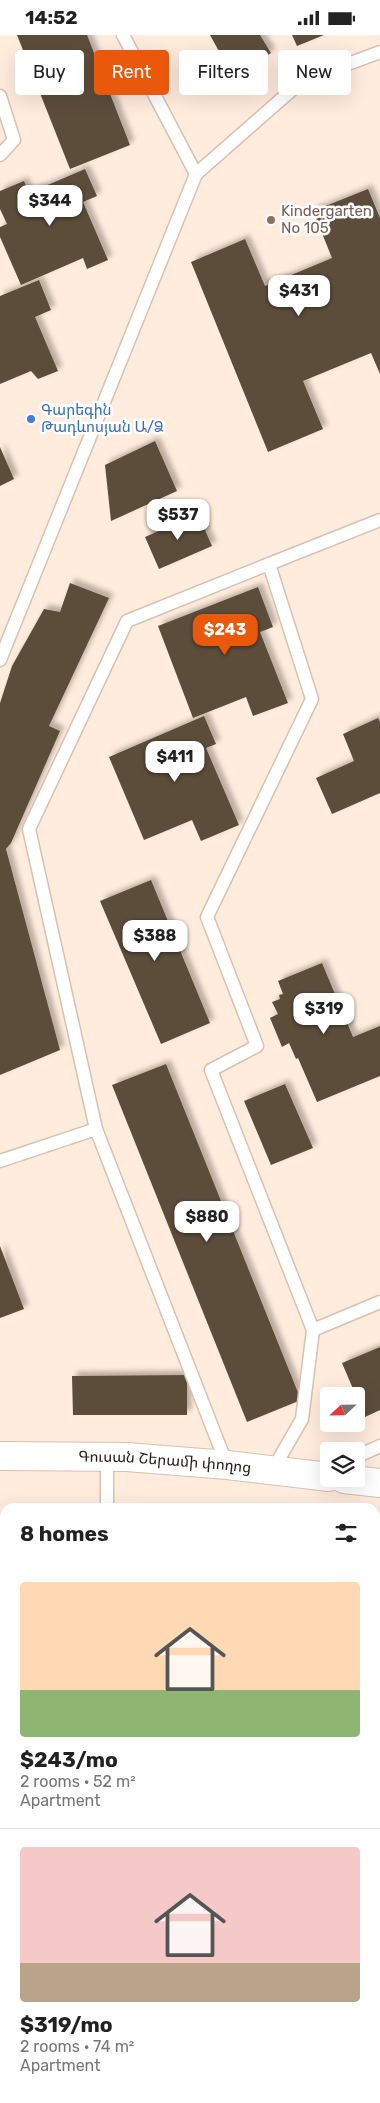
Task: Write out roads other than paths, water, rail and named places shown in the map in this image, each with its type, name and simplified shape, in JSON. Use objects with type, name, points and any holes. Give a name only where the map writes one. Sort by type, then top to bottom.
[{"type":"main road","name":"Գուսան Շերամի փողոց","points":[[0,1456],[127,1457],[320,1474]]},
{"type":"main road","points":[[365,1481],[380,1483]]},
{"type":"lane","points":[[123,35],[196,174]]},
{"type":"lane","points":[[0,660],[196,174],[302,81],[380,52]]},
{"type":"lane","points":[[0,96],[14,139],[0,155]]},
{"type":"lane","points":[[227,1465],[96,1129],[29,829],[127,621],[380,521]]},
{"type":"lane","points":[[269,564],[312,699],[207,917],[257,1046],[212,1070],[313,1330],[302,1419],[272,1471]]},
{"type":"lane","points":[[0,1161],[96,1129]]},
{"type":"lane","points":[[313,1330],[380,1302]]},
{"type":"lane","points":[[365,1453],[380,1446]]},
{"type":"lane","points":[[107,1457],[108,1503]]},
{"type":"place","name":"Kindergarten No 105","points":[[271,220]]},
{"type":"place","name":"Գարեգին Թադևոսյան Ա/Ձ","points":[[31,419]]}]
